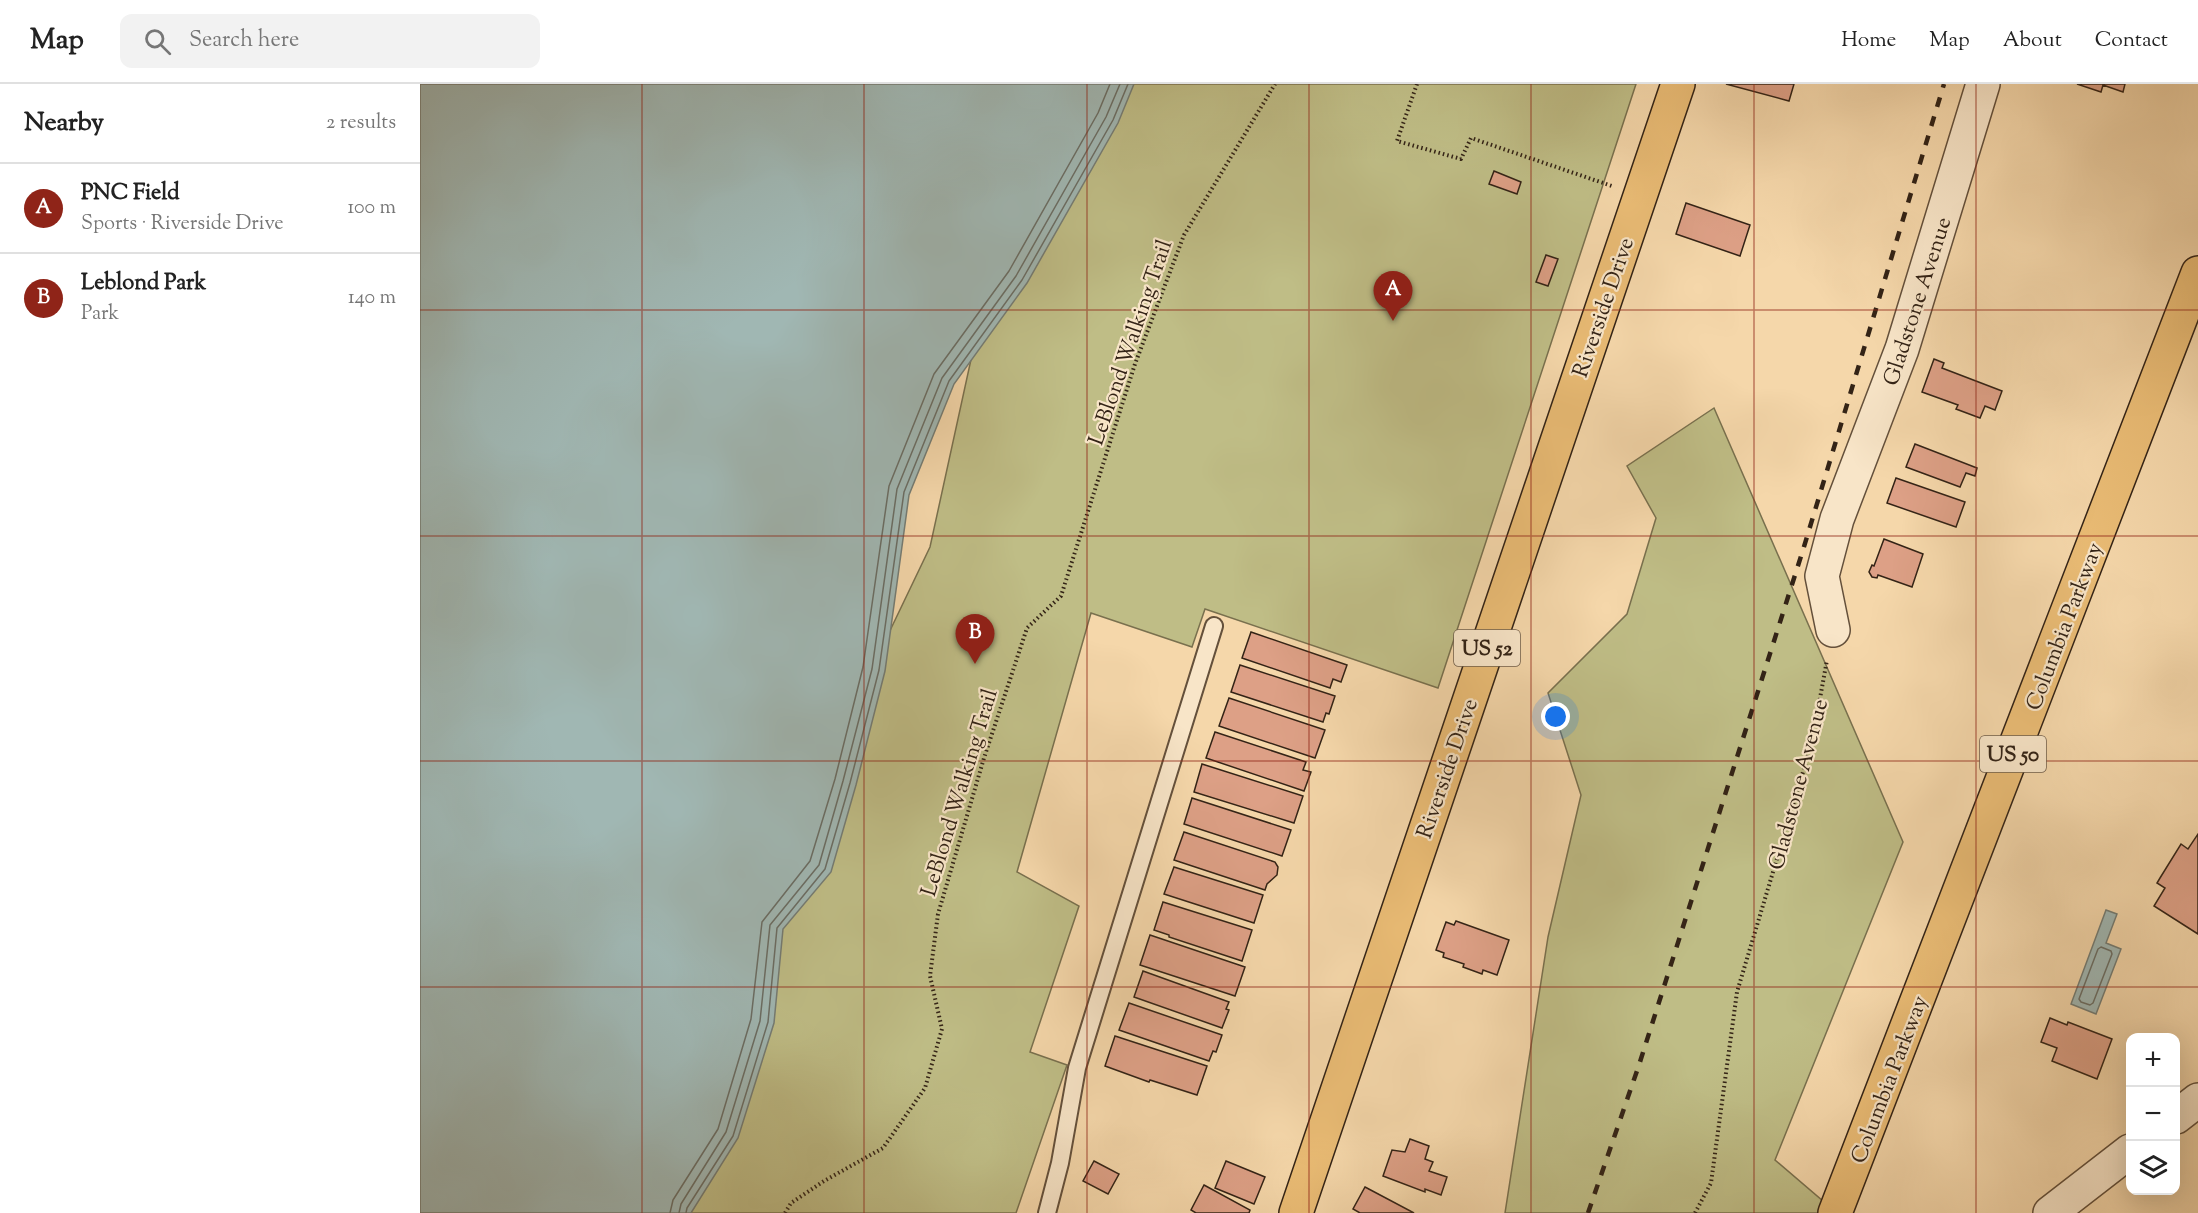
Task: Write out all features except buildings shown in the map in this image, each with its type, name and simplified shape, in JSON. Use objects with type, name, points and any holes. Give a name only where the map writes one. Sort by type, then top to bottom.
[{"type":"main road","name":"Riverside Drive","points":[[1296,1213],[1678,84]]},
{"type":"main road","name":"Columbia Parkway","points":[[1835,1213],[2198,273]]},
{"type":"street","name":"Gladstone Avenue","points":[[1833,630],[1822,576],[1834,530],[1902,350],[1983,84]]},
{"type":"street","points":[[2180,1113],[2198,1100]]},
{"type":"street","points":[[2050,1213],[2126,1154]]},
{"type":"lane","points":[[1047,1213],[1060,1164],[1077,1068],[1214,626]]},
{"type":"path","name":"LeBlond Walking Trail","points":[[785,1213],[791,1203],[824,1181],[883,1148],[925,1088],[942,1029],[930,976],[938,914],[984,758],[1027,628],[1061,596],[1135,364],[1184,235],[1275,84]]},
{"type":"path","points":[[1417,84],[1397,141],[1461,159],[1471,138],[1615,187]]},
{"type":"path","name":"Gladstone Avenue","points":[[1695,1213],[1711,1183],[1737,992],[1812,742],[1833,630]]},
{"type":"shaded area","points":[[1074,84],[1636,84],[1438,688],[1205,609],[1192,647],[1091,613],[1017,872],[1079,906],[1030,1052],[1067,1065],[1016,1213],[678,1213],[829,758],[930,547],[984,300]]},
{"type":"shaded area","points":[[1714,408],[1903,842],[1775,1160],[1837,1213],[1505,1213],[1548,937],[1581,795],[1548,693],[1627,614],[1656,518],[1627,466]]},
{"type":"water","points":[[420,84],[1134,84],[1118,123],[1027,283],[954,384],[909,495],[885,671],[831,872],[783,929],[774,1023],[738,1138],[691,1213],[420,1213]]},
{"type":"water","points":[[2106,910],[2117,914],[2106,943],[2121,949],[2096,1014],[2071,1004]]},
{"type":"railway","points":[[1588,1213],[1639,1065],[1803,550],[1944,84]]},
{"type":"place","name":"PNC Field","points":[[1393,321]]},
{"type":"place","name":"Leblond Park","points":[[975,664]]}]
